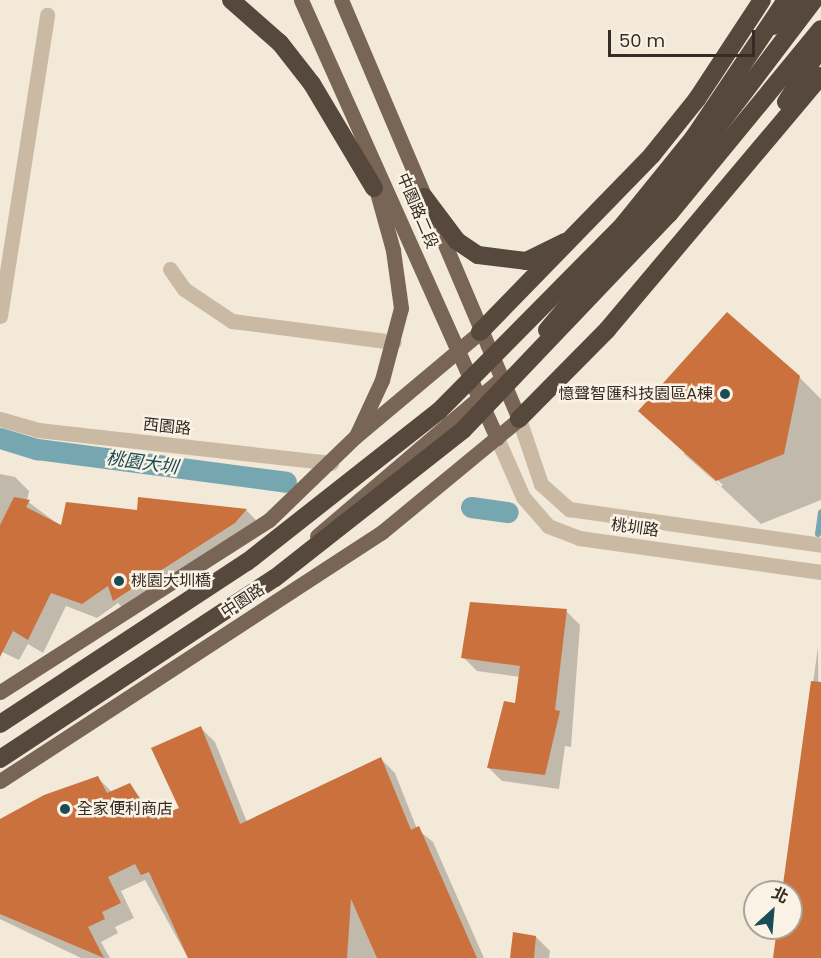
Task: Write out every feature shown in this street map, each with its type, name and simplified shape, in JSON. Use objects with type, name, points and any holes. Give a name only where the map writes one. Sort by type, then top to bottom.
[{"type":"highway","points":[[231,0],[280,43],[312,84],[374,188]]},
{"type":"highway","points":[[698,99],[762,0]]},
{"type":"highway","points":[[0,724],[247,562],[439,411],[622,225],[694,137],[786,0]]},
{"type":"highway","points":[[480,332],[604,211],[698,99],[800,0]]},
{"type":"highway","points":[[502,378],[698,153],[814,0]]},
{"type":"highway","points":[[0,759],[274,578],[463,430],[669,214],[821,29]]},
{"type":"highway","points":[[756,149],[821,48]]},
{"type":"highway","points":[[519,419],[606,330],[756,149],[821,76]]},
{"type":"highway","points":[[424,197],[457,241],[497,261],[526,261],[556,249],[604,211]]},
{"type":"main road","name":"中園路二段","points":[[300,0],[364,131],[477,397],[497,438]]},
{"type":"main road","name":"中園路二段","points":[[341,0],[480,332],[519,419]]},
{"type":"main road","points":[[355,437],[394,342],[401,308],[393,250],[374,188],[364,131]]},
{"type":"main road","points":[[0,692],[269,520],[331,463],[355,437],[458,353],[480,332]]},
{"type":"main road","points":[[194,655],[344,510],[502,378]]},
{"type":"main road","name":"中園路","points":[[0,781],[382,532],[519,419]]},
{"type":"street","points":[[0,316],[47,15]]},
{"type":"street","points":[[170,269],[184,289],[232,321],[394,342]]},
{"type":"street","name":"西園路","points":[[0,419],[38,430],[331,463]]},
{"type":"street","name":"桃圳路","points":[[519,419],[541,484],[569,509],[821,545]]},
{"type":"street","name":"桃圳路","points":[[497,438],[523,497],[548,526],[579,538],[821,572]]},
{"type":"building","name":"憶聲智匯科技園區A棟","points":[[727,312],[800,376],[784,454],[716,481],[638,411]]},
{"type":"building","points":[[14,497],[30,500],[26,507],[61,525],[66,502],[137,510],[138,497],[247,509],[235,523],[113,601],[108,586],[82,604],[51,593],[28,640],[13,631],[0,657],[0,525]]},
{"type":"building","points":[[470,602],[567,609],[555,710],[560,711],[545,775],[487,768],[504,701],[515,703],[520,666],[461,658]]},
{"type":"building","points":[[811,681],[821,682],[821,958],[773,958],[775,940],[803,940],[803,880],[784,880]]},
{"type":"building","points":[[201,726],[240,824],[381,757],[411,830],[419,826],[477,958],[377,958],[351,899],[347,958],[188,958],[149,872],[141,875],[135,864],[108,877],[121,903],[102,912],[105,919],[88,927],[104,958],[0,914],[0,819],[44,795],[98,776],[107,793],[130,783],[152,819],[179,808],[151,748]]},
{"type":"building","points":[[513,932],[536,936],[534,958],[510,958]]},
{"type":"waterway","name":"桃園大圳","points":[[0,438],[37,449],[286,482]]},
{"type":"waterway","name":"桃園大圳","points":[[471,507],[508,512]]},
{"type":"waterway","points":[[818,534],[821,512]]},
{"type":"place","name":"憶聲智匯科技園區A棟","points":[[725,394]]},
{"type":"place","name":"桃園大圳橋","points":[[119,581]]},
{"type":"place","name":"全家便利商店","points":[[65,809]]}]
